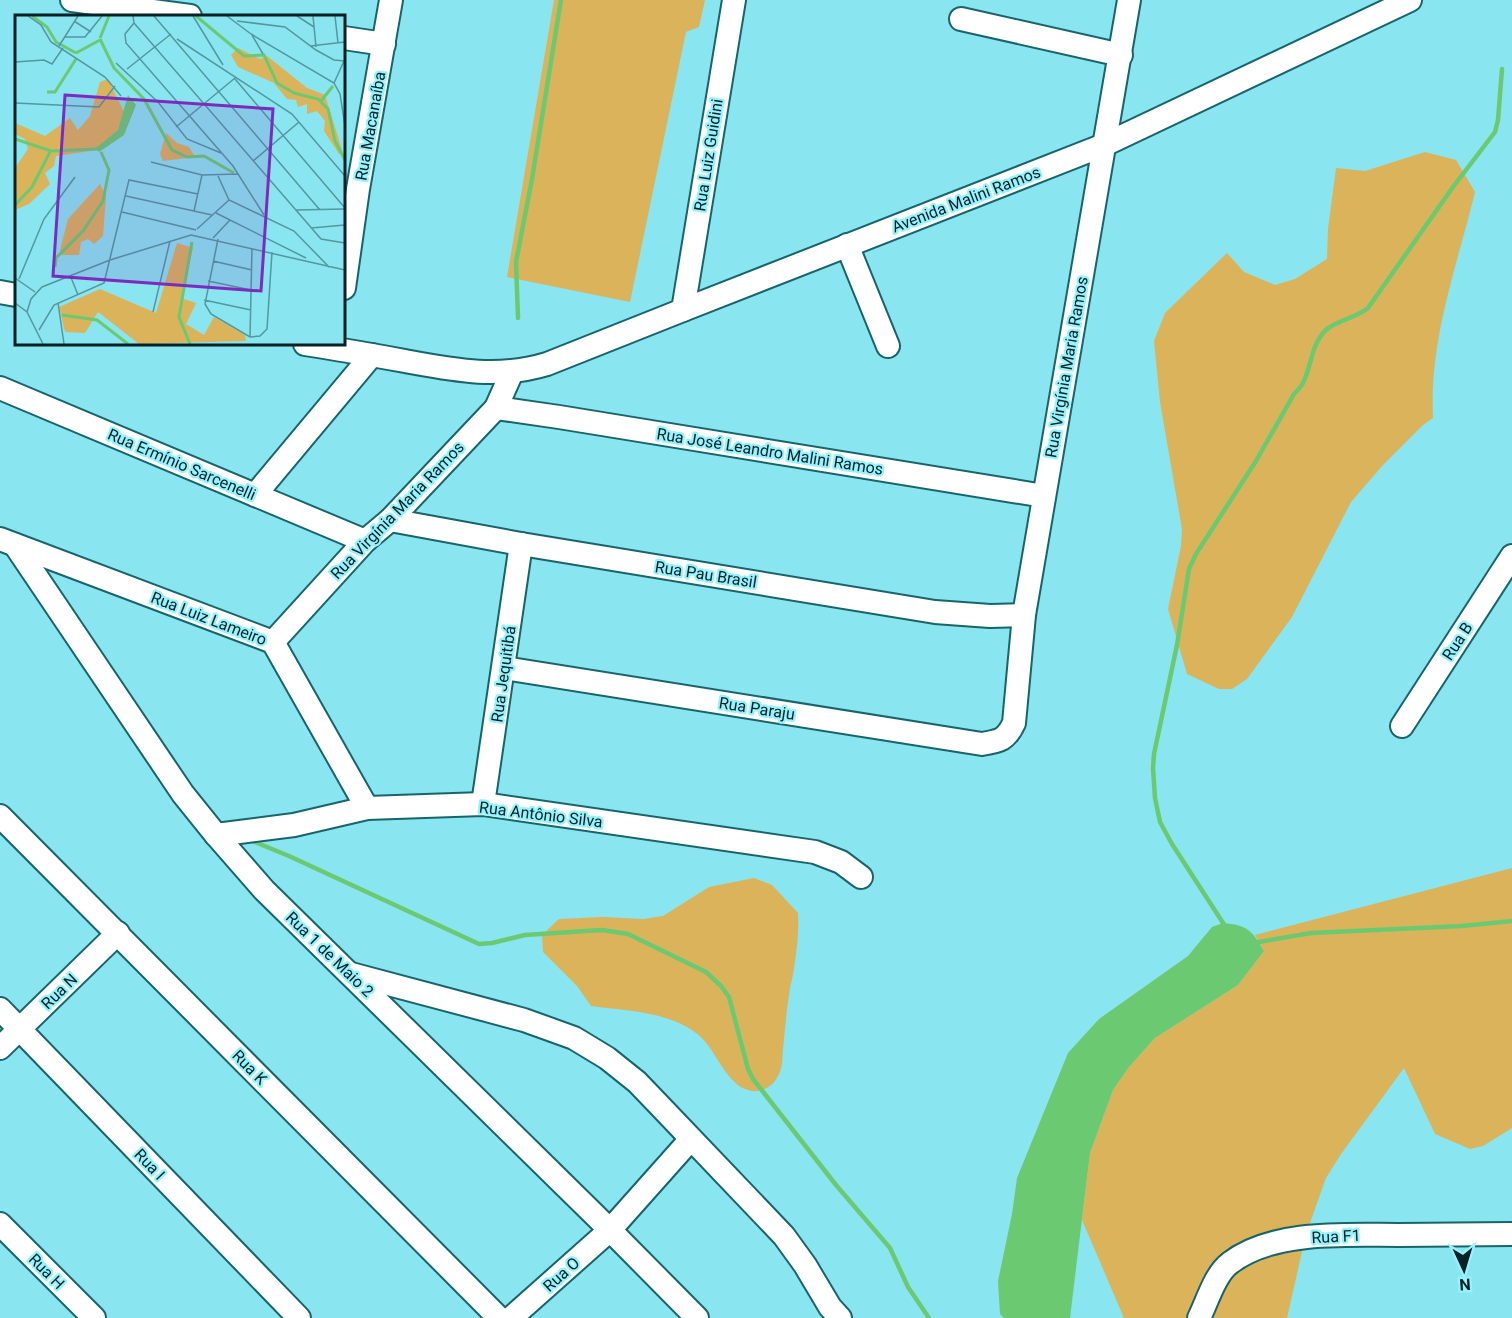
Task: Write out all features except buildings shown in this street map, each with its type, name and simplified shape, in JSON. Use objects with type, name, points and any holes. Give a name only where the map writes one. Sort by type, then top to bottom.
[{"type":"street","points":[[72,0],[183,15]]},
{"type":"street","name":"Rua Macanaíba","points":[[345,274],[351,188],[384,44],[390,0]]},
{"type":"street","name":"Rua Luiz Guidini","points":[[683,309],[734,0]]},
{"type":"street","name":"Rua Virgínia Maria Ramos","points":[[1008,734],[1014,723],[1024,615],[1130,0]]},
{"type":"street","name":"Avenida Malini Ramos","points":[[320,345],[335,346],[372,356],[484,373],[512,372],[547,364],[1104,145],[1381,6],[1410,0]]},
{"type":"street","points":[[961,20],[1121,55]]},
{"type":"street","points":[[345,38],[384,44]]},
{"type":"street","points":[[847,245],[888,346]]},
{"type":"street","points":[[0,292],[15,295]]},
{"type":"street","points":[[255,495],[372,356]]},
{"type":"street","name":"Rua Virgínia Maria Ramos","points":[[273,642],[365,541],[390,520],[496,408],[512,372]]},
{"type":"street","name":"Rua Ermínio Sarcenelli","points":[[0,388],[365,541]]},
{"type":"street","name":"Rua José Leandro Malini Ramos","points":[[496,408],[1044,496]]},
{"type":"street","name":"Rua Pau Brasil","points":[[390,520],[521,544],[935,612],[990,616],[1024,615]]},
{"type":"street","name":"Rua Luiz Lameiro","points":[[8,542],[273,642],[367,808]]},
{"type":"street","name":"Rua 1 de Maio 2","points":[[8,542],[183,794],[216,836],[264,890],[697,1318]]},
{"type":"street","name":"Rua Jequitibá","points":[[483,804],[521,544]]},
{"type":"street","name":"Rua B","points":[[1402,726],[1512,556]]},
{"type":"street","name":"Rua Paraju","points":[[504,668],[982,744],[999,741],[1008,734]]},
{"type":"street","name":"Rua Antônio Silva","points":[[216,836],[294,825],[367,808],[483,804],[815,852],[841,862],[861,877]]},
{"type":"street","name":"Rua K","points":[[0,816],[499,1318]]},
{"type":"street","name":"Rua N","points":[[0,1048],[118,933]]},
{"type":"street","points":[[349,973],[524,1020],[574,1038],[607,1058],[637,1082],[784,1236],[805,1265],[830,1307],[840,1318]]},
{"type":"street","name":"Rua I","points":[[0,1009],[299,1318]]},
{"type":"street","name":"Rua O","points":[[511,1318],[610,1230],[691,1139]]},
{"type":"street","name":"Rua H","points":[[0,1224],[94,1318]]},
{"type":"street","name":"Rua F1","points":[[1199,1318],[1220,1274],[1228,1264],[1242,1254],[1261,1246],[1328,1235],[1512,1234]]},
{"type":"shaded area","points":[[554,0],[705,0],[699,27],[686,32],[630,302],[507,277]]},
{"type":"shaded area","points":[[1425,152],[1456,160],[1475,192],[1440,332],[1435,360],[1433,418],[1383,465],[1351,502],[1292,617],[1247,679],[1232,689],[1219,689],[1187,674],[1168,609],[1181,546],[1182,529],[1160,402],[1154,341],[1165,313],[1227,253],[1244,272],[1275,285],[1295,279],[1327,259],[1328,229],[1336,168],[1365,171]]},
{"type":"shaded area","points":[[1512,868],[1512,1128],[1483,1146],[1470,1149],[1435,1134],[1404,1068],[1326,1178],[1306,1234],[1287,1318],[1124,1318],[1082,1220],[1090,1153],[1113,1090],[1129,1067],[1155,1038],[1238,985],[1264,951],[1255,935]]},
{"type":"shaded area","points":[[754,878],[772,885],[798,913],[797,947],[787,1008],[782,1066],[774,1082],[762,1090],[752,1091],[735,1082],[703,1040],[685,1026],[646,1013],[591,1006],[577,986],[543,952],[542,935],[559,919],[603,917],[643,919],[663,916],[709,887]]},
{"type":"shaded area","points":[[1223,923],[1238,925],[1248,930],[1264,951],[1238,985],[1155,1038],[1129,1067],[1113,1090],[1090,1153],[1070,1318],[1004,1318],[1000,1314],[998,1281],[1017,1178],[1068,1053],[1099,1019],[1188,956],[1212,927]]},
{"type":"waterway","points":[[518,318],[516,262],[561,0]]},
{"type":"waterway","points":[[1225,926],[1172,844],[1160,822],[1155,798],[1154,754],[1177,645],[1189,569],[1196,554],[1302,384],[1321,336],[1330,327],[1368,308],[1453,187],[1495,132],[1502,69]]},
{"type":"waterway","points":[[250,840],[479,944],[525,935],[602,930],[628,934],[706,972],[729,997],[748,1069],[753,1079],[836,1185],[890,1248],[908,1287],[929,1318]]},
{"type":"waterway","points":[[1253,943],[1311,933],[1462,926],[1512,921]]}]
